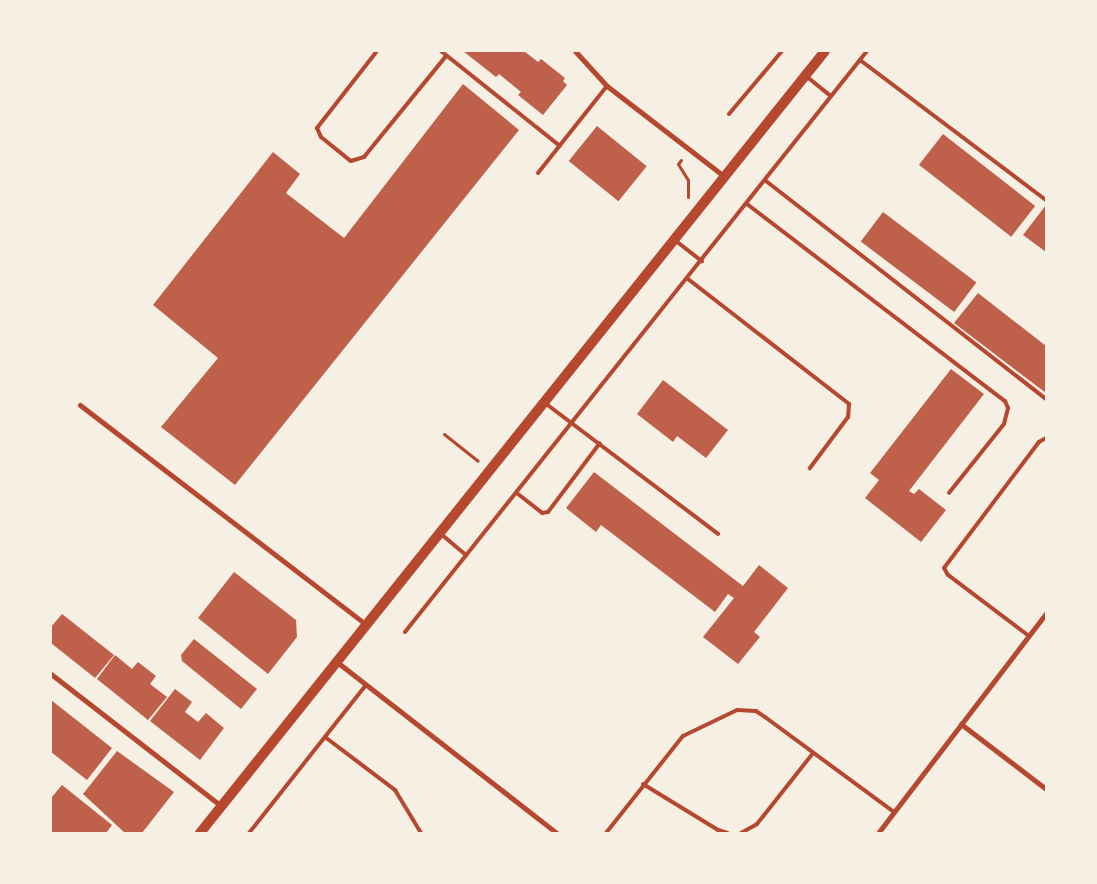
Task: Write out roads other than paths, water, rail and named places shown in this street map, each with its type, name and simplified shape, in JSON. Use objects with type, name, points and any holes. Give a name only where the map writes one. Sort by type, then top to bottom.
[{"type":"main road","points":[[200,833],[441,534],[825,51]]},
{"type":"street","points":[[575,51],[607,86],[725,177]]},
{"type":"street","points":[[80,405],[367,625]]},
{"type":"street","points":[[878,833],[1046,613]]},
{"type":"street","points":[[337,662],[557,833]]},
{"type":"street","points":[[51,674],[221,806]]},
{"type":"street","points":[[961,724],[1046,789]]},
{"type":"lane","points":[[377,51],[317,128],[321,137],[351,161],[364,158],[446,56]]},
{"type":"lane","points":[[441,51],[560,146]]},
{"type":"lane","points":[[729,114],[782,51]]},
{"type":"lane","points":[[405,632],[466,555],[518,494],[867,51]]},
{"type":"lane","points":[[860,60],[1046,200]]},
{"type":"lane","points":[[806,76],[831,96]]},
{"type":"lane","points":[[538,173],[607,86]]},
{"type":"lane","points":[[766,181],[1046,399]]},
{"type":"lane","points":[[747,204],[1005,402],[1008,408],[1004,424],[949,493]]},
{"type":"lane","points":[[675,241],[702,261]]},
{"type":"lane","points":[[688,279],[849,404],[848,417],[810,468]]},
{"type":"lane","points":[[545,403],[718,534]]},
{"type":"lane","points":[[1029,636],[948,575],[944,568],[1039,442],[1046,438]]},
{"type":"lane","points":[[518,494],[542,513],[548,512],[600,443]]},
{"type":"lane","points":[[441,534],[466,555]]},
{"type":"lane","points":[[249,833],[366,685]]},
{"type":"lane","points":[[606,833],[683,736],[737,710],[756,711],[894,812]]},
{"type":"lane","points":[[325,736],[394,790],[421,833]]},
{"type":"lane","points":[[741,833],[757,824],[813,753]]},
{"type":"lane","points":[[643,784],[728,833]]}]
